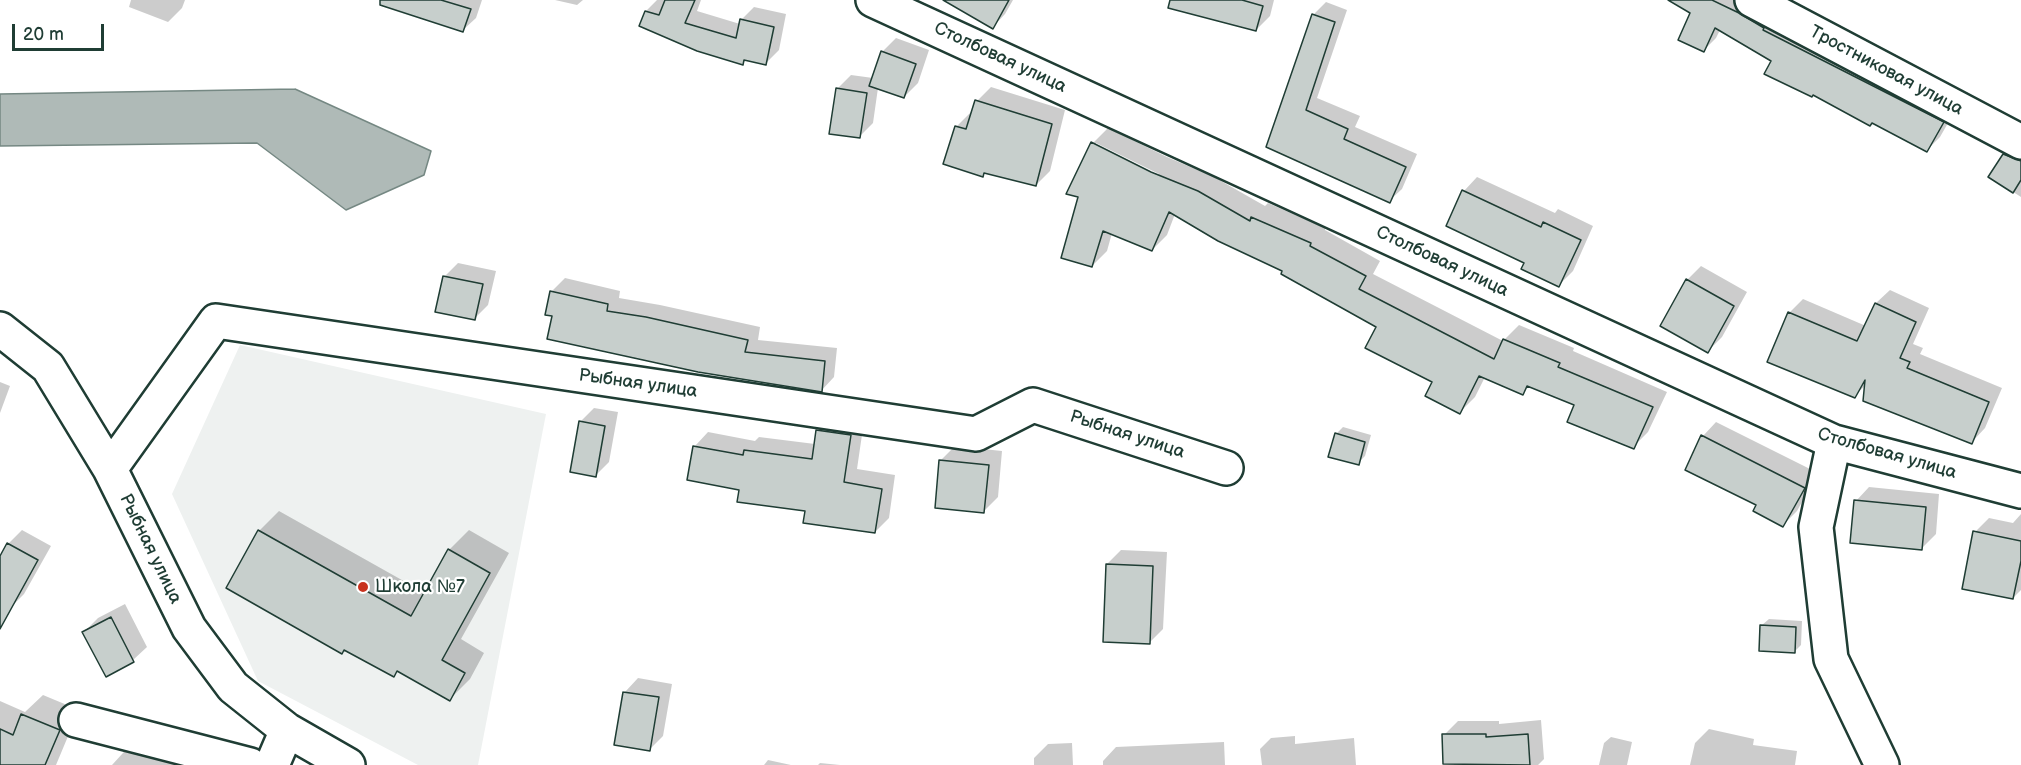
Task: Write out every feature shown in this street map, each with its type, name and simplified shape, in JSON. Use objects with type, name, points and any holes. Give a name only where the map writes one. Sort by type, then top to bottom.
[{"type":"street","name":"Столбовая улица","points":[[873,0],[1834,442],[2021,491]]},
{"type":"street","name":"Тростниковая улица","points":[[1752,0],[2021,142]]},
{"type":"street","name":"Рыбная улица","points":[[110,469],[216,321],[976,434],[1033,405],[1226,468]]},
{"type":"street","name":"Рыбная улица","points":[[0,329],[48,367],[110,469],[189,628],[233,687],[287,730],[348,765]]},
{"type":"street","points":[[1834,442],[1816,527],[1831,658],[1882,765]]},
{"type":"street","points":[[76,720],[250,765]]},
{"type":"street","points":[[272,765],[287,730]]},
{"type":"shaded area","points":[[295,89],[431,151],[424,175],[346,210],[257,143],[0,146],[0,94]]},
{"type":"shaded area","name":"Школа №7","points":[[240,345],[546,414],[478,765],[418,765],[258,681],[172,494]]},
{"type":"building","points":[[380,0],[441,0],[471,9],[463,32],[380,5]]},
{"type":"building","points":[[665,0],[695,0],[685,23],[736,38],[740,19],[774,27],[766,65],[744,60],[743,65],[697,51],[639,26],[645,11],[659,15]]},
{"type":"building","points":[[943,0],[1009,0],[993,29]]},
{"type":"building","points":[[1170,0],[1242,0],[1263,6],[1256,31],[1168,8]]},
{"type":"building","points":[[1668,0],[1712,0],[1739,13],[1764,28],[1763,30],[1944,122],[1927,152],[1872,123],[1870,126],[1813,95],[1812,97],[1764,74],[1771,61],[1715,28],[1704,52],[1678,40],[1690,13]]},
{"type":"building","points":[[1312,14],[1335,22],[1306,110],[1348,129],[1344,139],[1406,167],[1390,203],[1266,147]]},
{"type":"building","points":[[881,51],[916,64],[904,98],[869,86]]},
{"type":"building","points":[[836,88],[867,93],[860,138],[829,134]]},
{"type":"building","points":[[975,100],[1052,124],[1036,186],[984,173],[983,177],[943,164],[955,126],[966,129]]},
{"type":"building","points":[[1091,142],[1151,172],[1198,191],[1250,221],[1251,217],[1311,243],[1310,246],[1366,276],[1359,289],[1494,359],[1503,339],[1560,363],[1558,367],[1653,407],[1634,449],[1567,422],[1574,405],[1527,386],[1523,395],[1479,376],[1460,414],[1425,396],[1432,382],[1365,348],[1376,327],[1281,274],[1282,271],[1218,241],[1169,212],[1152,251],[1103,231],[1092,267],[1061,258],[1078,197],[1066,194]]},
{"type":"building","points":[[2003,154],[2021,161],[2021,180],[2013,193],[1988,177]]},
{"type":"building","points":[[1462,190],[1541,227],[1543,222],[1581,240],[1559,287],[1521,269],[1524,263],[1446,226]]},
{"type":"building","points":[[443,276],[483,284],[475,320],[435,312]]},
{"type":"building","points":[[1686,279],[1734,306],[1708,353],[1660,326]]},
{"type":"building","points":[[550,291],[608,304],[607,311],[646,317],[748,340],[745,352],[825,361],[822,392],[698,372],[547,339],[552,316],[545,315]]},
{"type":"building","points":[[1875,303],[1916,322],[1900,358],[1910,362],[1907,368],[1989,402],[1972,444],[1863,401],[1865,380],[1855,398],[1767,362],[1788,312],[1857,341]]},
{"type":"building","points":[[579,421],[605,426],[596,477],[570,472]]},
{"type":"building","points":[[816,430],[851,435],[844,482],[882,489],[875,533],[803,523],[805,511],[737,502],[739,490],[687,480],[693,446],[743,455],[744,450],[812,459]]},
{"type":"building","points":[[1335,433],[1365,442],[1359,465],[1328,457]]},
{"type":"building","points":[[1701,435],[1805,488],[1783,527],[1753,511],[1756,505],[1685,470]]},
{"type":"building","points":[[939,460],[989,465],[984,513],[935,508]]},
{"type":"building","points":[[1854,500],[1926,507],[1922,550],[1850,543]]},
{"type":"building","name":"Школа №7","points":[[258,530],[411,616],[448,549],[490,573],[442,660],[465,673],[450,701],[397,671],[394,677],[344,650],[342,654],[226,588]]},
{"type":"building","points":[[1973,531],[2021,541],[2021,561],[2013,599],[1962,589]]},
{"type":"building","points":[[7,543],[38,560],[0,629],[0,556]]},
{"type":"building","points":[[1106,564],[1153,566],[1150,644],[1103,642]]},
{"type":"building","points":[[111,617],[134,662],[106,677],[82,632]]},
{"type":"building","points":[[1760,625],[1796,627],[1795,653],[1759,651]]},
{"type":"building","points":[[623,692],[659,697],[650,751],[614,745]]},
{"type":"building","points":[[21,714],[60,730],[45,765],[0,765],[0,729],[13,735]]},
{"type":"building","points":[[1442,734],[1486,734],[1486,737],[1528,734],[1530,765],[1443,764]]},
{"type":"place","name":"Школа №7","points":[[363,587]]}]
